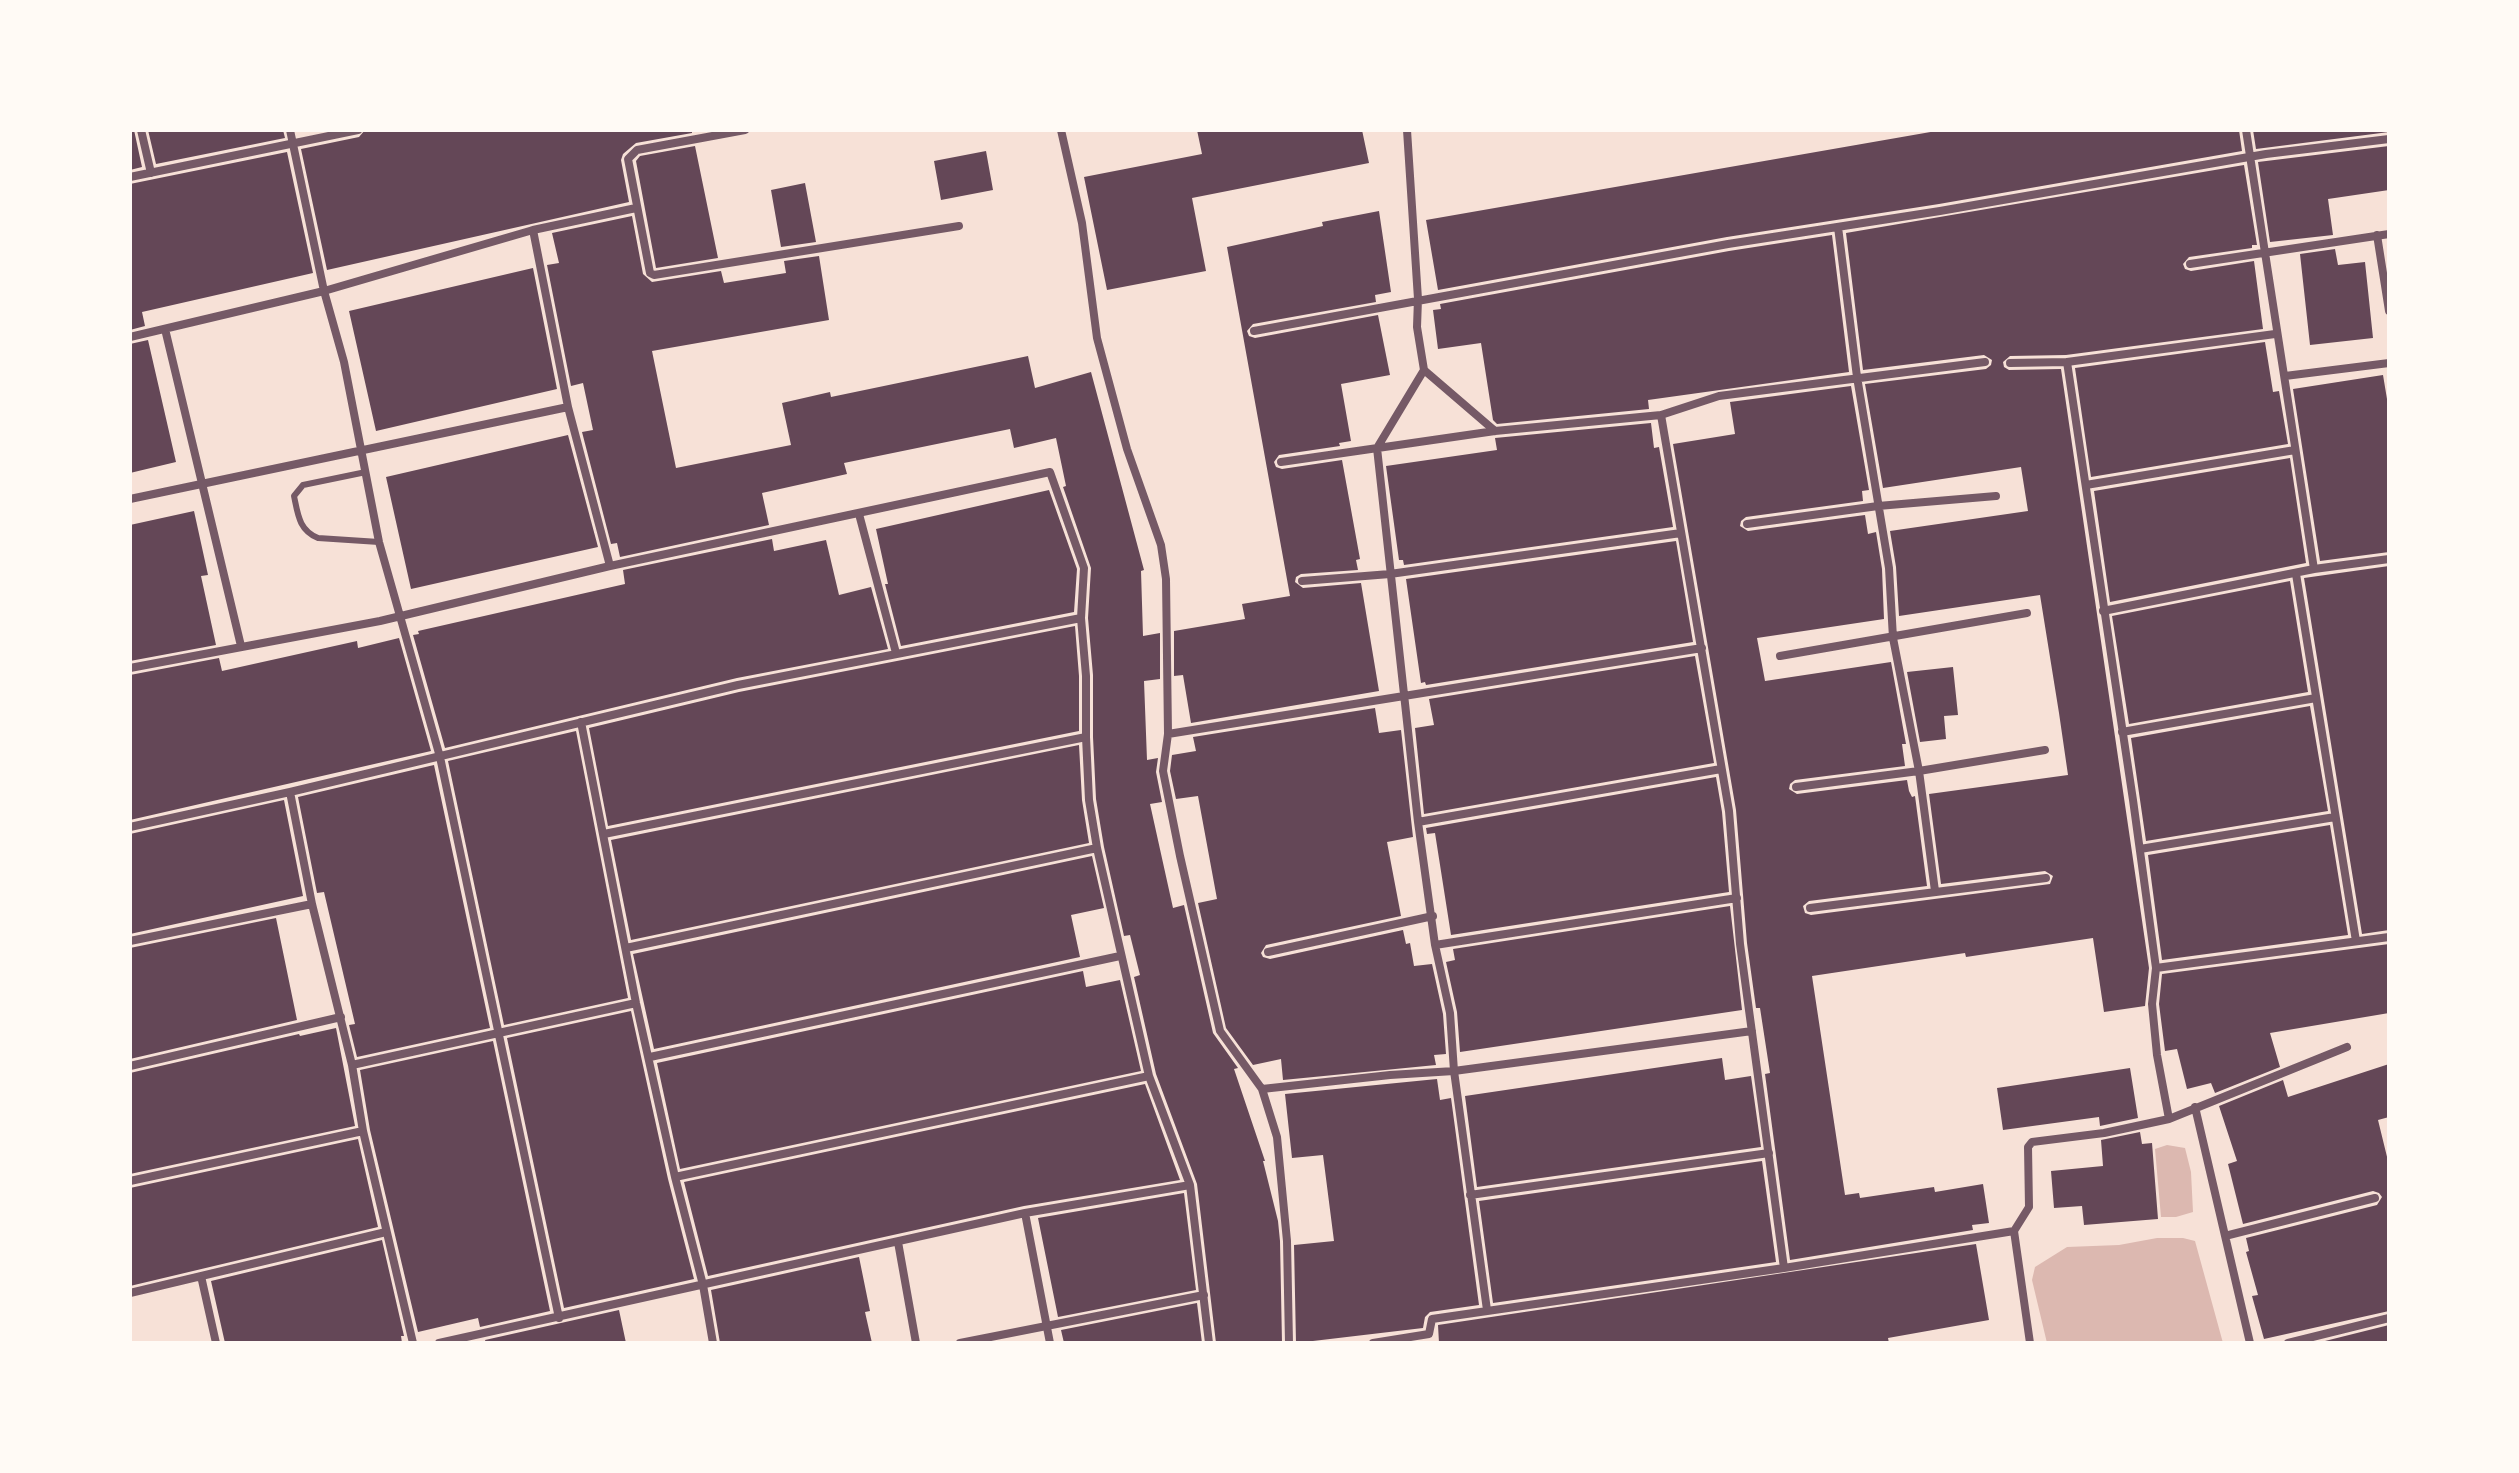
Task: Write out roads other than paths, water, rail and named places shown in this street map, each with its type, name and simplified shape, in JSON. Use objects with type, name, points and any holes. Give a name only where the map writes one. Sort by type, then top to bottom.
[{"type":"street","points":[[141,130],[151,173]]},
{"type":"street","points":[[290,130],[324,291],[344,362],[379,542],[440,757],[496,1034],[559,1318]]},
{"type":"street","points":[[130,177],[358,130]]},
{"type":"street","points":[[745,130],[637,150],[630,154],[628,159],[647,267],[654,275],[959,226]]},
{"type":"street","points":[[1061,130],[1082,223],[1097,338],[1127,449],[1163,557],[1168,624],[1168,734],[1163,771],[1220,1031],[1262,1089],[1277,1137],[1287,1241],[1289,1343]]},
{"type":"street","points":[[1407,130],[1418,299],[1417,327],[1424,370],[1495,431]]},
{"type":"street","points":[[2246,130],[2248,157],[2266,251],[2275,334],[2285,376],[2314,569]]},
{"type":"street","points":[[1254,331],[1418,299],[2248,157],[2389,139]]},
{"type":"street","points":[[130,337],[324,291],[533,230],[636,208]]},
{"type":"street","points":[[1838,227],[1857,377],[1889,568],[1893,638],[1919,771],[1935,891]]},
{"type":"street","points":[[533,230],[568,407],[610,566]]},
{"type":"street","points":[[2190,264],[2389,234]]},
{"type":"street","points":[[2377,235],[2389,311]]},
{"type":"street","points":[[165,329],[241,646]]},
{"type":"street","points":[[2010,363],[2067,362],[2275,334]]},
{"type":"street","points":[[1281,462],[1495,431],[1661,415],[1719,396],[1985,362]]},
{"type":"street","points":[[2067,362],[2140,849],[2156,968],[2152,1004],[2157,1055],[2169,1119]]},
{"type":"street","points":[[2285,376],[2389,363]]},
{"type":"street","points":[[1424,370],[1377,448],[1418,822],[1435,945],[1450,1013],[1454,1071],[1487,1310]]},
{"type":"street","points":[[130,499],[568,407]]},
{"type":"street","points":[[1661,415],[1729,811],[1740,944],[1784,1268]]},
{"type":"street","points":[[2086,485],[2295,450]]},
{"type":"street","points":[[130,668],[399,616],[610,566],[1050,472],[1084,568],[1081,618],[1086,676],[1086,737],[1089,800],[1097,848],[1149,1076],[1190,1185],[1209,1343]]},
{"type":"street","points":[[1747,524],[1878,506],[1996,496]]},
{"type":"street","points":[[859,514],[896,653]]},
{"type":"street","points":[[1302,581],[1390,574],[1681,533]]},
{"type":"street","points":[[2103,611],[2314,569],[2389,559]]},
{"type":"street","points":[[2296,574],[2356,941]]},
{"type":"street","points":[[1780,656],[2027,613]]},
{"type":"street","points":[[130,827],[738,685],[1081,618]]},
{"type":"street","points":[[1168,734],[1702,648]]},
{"type":"street","points":[[2122,732],[2316,698]]},
{"type":"street","points":[[581,722],[636,1003],[703,1285],[713,1343]]},
{"type":"street","points":[[604,834],[1086,737]]},
{"type":"street","points":[[1796,787],[2045,750]]},
{"type":"street","points":[[1418,822],[1721,769]]},
{"type":"street","points":[[290,792],[312,904],[341,1017],[363,1131],[413,1343]]},
{"type":"street","points":[[2140,849],[2335,817]]},
{"type":"street","points":[[626,948],[1097,848]]},
{"type":"street","points":[[1810,908],[2046,878]]},
{"type":"street","points":[[1435,945],[1737,898]]},
{"type":"street","points":[[130,941],[312,904]]},
{"type":"street","points":[[1268,952],[1433,916]]},
{"type":"street","points":[[2156,968],[2389,937]]},
{"type":"street","points":[[650,1057],[1120,956]]},
{"type":"street","points":[[352,1065],[636,1003]]},
{"type":"street","points":[[130,1066],[341,1017]]},
{"type":"street","points":[[1262,1089],[1454,1071],[1752,1031]]},
{"type":"street","points":[[2030,1343],[2014,1231],[2029,1207],[2028,1147],[2032,1142],[2104,1133],[2169,1119],[2347,1047]]},
{"type":"street","points":[[675,1177],[1149,1076]]},
{"type":"street","points":[[2195,1107],[2250,1343]]},
{"type":"street","points":[[130,1181],[363,1131]]},
{"type":"street","points":[[1470,1195],[1769,1153]]},
{"type":"street","points":[[439,1343],[1025,1213],[1190,1185]]},
{"type":"street","points":[[2225,1236],[2375,1198]]},
{"type":"street","points":[[1025,1213],[1050,1343]]},
{"type":"street","points":[[1373,1343],[1429,1334],[1432,1319],[2014,1231]]},
{"type":"street","points":[[130,1293],[386,1232]]},
{"type":"street","points":[[898,1242],[916,1343]]},
{"type":"street","points":[[201,1276],[216,1343]]},
{"type":"street","points":[[960,1343],[1204,1295]]},
{"type":"street","points":[[2288,1343],[2389,1318]]},
{"type":"lane","points":[[366,472],[303,485],[294,496],[300,523],[309,534],[318,538],[379,542]]}]
